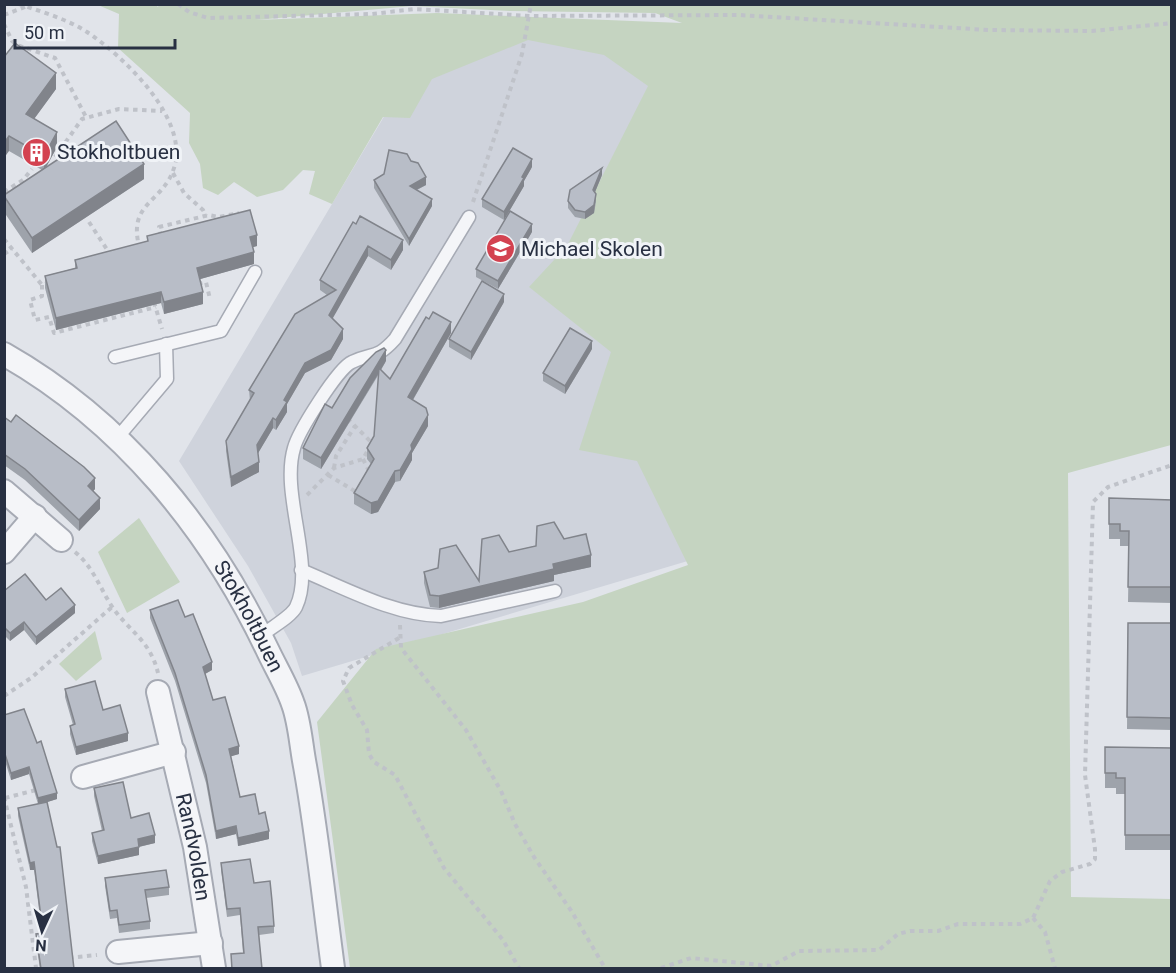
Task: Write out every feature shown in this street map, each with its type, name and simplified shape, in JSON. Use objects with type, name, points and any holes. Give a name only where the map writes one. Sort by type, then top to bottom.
[{"type":"street","name":"Stokholtbuen","points":[[4,354],[43,376],[118,437],[150,471],[199,532],[232,581],[294,705],[313,812],[333,969]]},
{"type":"street","points":[[4,491],[61,540]]},
{"type":"street","points":[[4,552],[35,516]]},
{"type":"street","name":"Randvolden","points":[[158,692],[195,847],[211,943],[213,969]]},
{"type":"street","points":[[83,777],[174,752]]},
{"type":"street","points":[[118,952],[211,943]]},
{"type":"lane","points":[[261,636],[295,608],[301,570],[291,483],[294,448],[333,380],[351,362],[381,354],[395,339],[469,217]]},
{"type":"lane","points":[[116,357],[221,331],[255,272]]},
{"type":"lane","points":[[118,437],[166,379],[166,344]]},
{"type":"lane","points":[[301,570],[400,610],[425,616],[441,616],[555,591]]},
{"type":"path","points":[[19,4],[63,20],[94,37],[136,73],[163,111],[175,138],[177,154],[172,172],[141,211],[136,222],[140,250],[131,253]]},
{"type":"path","points":[[178,4],[189,12],[208,18],[372,14],[415,9],[528,15],[739,15],[990,30],[1092,31],[1172,23]]},
{"type":"path","points":[[469,217],[522,54],[531,4]]},
{"type":"path","points":[[4,15],[26,7]]},
{"type":"path","points":[[4,24],[12,41],[17,45],[50,54],[55,58],[86,117]]},
{"type":"path","points":[[55,157],[82,119],[86,117],[119,110],[163,111]]},
{"type":"path","points":[[4,198],[7,191],[32,169]]},
{"type":"path","points":[[172,172],[184,193],[203,210],[206,216]]},
{"type":"path","points":[[139,244],[161,238],[159,227],[206,216],[219,217],[239,213]]},
{"type":"path","points":[[89,222],[112,257],[103,260]]},
{"type":"path","points":[[4,239],[42,285],[42,296],[30,300],[35,320],[50,317],[54,333],[156,307]]},
{"type":"path","points":[[4,254],[12,249]]},
{"type":"path","points":[[42,285],[51,282]]},
{"type":"path","points":[[195,285],[206,282],[210,299]]},
{"type":"path","points":[[153,295],[166,344]]},
{"type":"path","points":[[324,395],[372,443],[363,459],[334,468]]},
{"type":"path","points":[[293,508],[328,476],[334,468],[336,456],[355,426]]},
{"type":"path","points":[[363,459],[370,469],[366,477]]},
{"type":"path","points":[[661,969],[691,958],[771,966],[799,951],[879,950],[898,934],[910,931],[938,931],[958,924],[1020,924],[1033,918],[1050,880],[1062,872],[1090,864],[1095,859],[1086,775],[1093,502],[1108,487],[1172,465]]},
{"type":"path","points":[[328,476],[357,494],[362,485]]},
{"type":"path","points":[[61,540],[89,564],[112,607],[142,637],[158,670],[158,692]]},
{"type":"path","points":[[4,696],[31,678],[112,607]]},
{"type":"path","points":[[400,610],[401,648],[466,730],[501,791],[515,824],[534,857],[572,912],[605,969]]},
{"type":"path","points":[[400,638],[349,668],[343,681],[352,705],[367,730],[369,754],[374,762],[395,775],[444,868],[503,940],[519,969]]},
{"type":"path","points":[[36,969],[26,887],[5,798],[38,789]]},
{"type":"path","points":[[1033,918],[1045,932],[1055,969]]},
{"type":"path","points":[[57,959],[118,952]]},
{"type":"path","points":[[35,961],[46,960]]},
{"type":"shaded area","name":"Michael Skolen","points":[[697,32],[691,560],[302,676],[291,643],[248,566],[179,461],[432,36]]},
{"type":"green space","points":[[155,4],[158,7],[159,4],[1171,5],[1171,445],[1068,473],[1071,897],[1171,899],[1171,968],[350,968],[317,722],[376,649],[583,602],[688,565],[637,461],[579,450],[611,352],[529,287],[567,246],[648,86],[604,55],[528,40],[432,79],[410,118],[383,117],[332,204],[309,194],[315,171],[303,170],[283,190],[257,197],[234,182],[218,195],[203,188],[200,164],[189,143],[190,113],[118,48],[119,14],[98,5]],"holes":[[[412,6],[510,11],[655,13],[682,23],[437,13],[256,20]]]},
{"type":"green space","points":[[139,518],[180,582],[127,613],[98,552]]},
{"type":"green space","points":[[95,631],[102,659],[76,681],[59,664]]},
{"type":"building","points":[[15,43],[56,73],[26,114],[57,132],[44,156],[9,136],[4,143],[4,57]]},
{"type":"building","points":[[116,121],[144,164],[32,238],[4,195]]},
{"type":"building","points":[[513,148],[532,159],[522,177],[524,178],[504,212],[482,199]]},
{"type":"building","points":[[389,150],[407,154],[411,161],[418,163],[426,177],[410,186],[432,199],[409,239],[374,180],[384,174]]},
{"type":"building","points":[[602,168],[593,190],[596,194],[594,205],[585,212],[575,210],[568,201],[570,190]]},
{"type":"building","points":[[250,210],[257,235],[250,237],[254,252],[197,268],[203,292],[164,302],[161,292],[56,318],[45,276],[77,268],[75,260],[148,241],[147,236]]},
{"type":"building","points":[[510,211],[532,224],[498,281],[476,269]]},
{"type":"building","points":[[360,216],[403,240],[391,260],[368,246],[329,315],[343,329],[331,350],[305,363],[284,400],[287,402],[276,420],[273,418],[257,445],[259,462],[231,477],[226,441],[254,393],[249,390],[295,314],[336,290],[320,280],[353,222],[356,224]]},
{"type":"building","points":[[482,281],[504,294],[471,352],[449,339]]},
{"type":"building","points":[[433,312],[451,322],[408,397],[426,408],[428,415],[400,470],[395,471],[378,501],[371,503],[354,493],[374,459],[367,448],[374,436],[379,368],[390,379],[426,317],[429,319]]},
{"type":"building","points":[[570,328],[592,341],[565,386],[543,373]]},
{"type":"building","points":[[384,348],[386,350],[321,458],[303,448],[325,404],[332,408],[350,378],[376,352]]},
{"type":"building","points":[[16,415],[95,478],[88,486],[100,498],[79,520],[25,469],[4,454],[4,417],[11,422]]},
{"type":"building","points":[[1109,498],[1172,500],[1172,587],[1128,587],[1129,531],[1120,531],[1120,524],[1109,524]]},
{"type":"building","points":[[554,522],[564,539],[586,534],[591,555],[553,564],[554,569],[439,596],[430,595],[424,572],[438,568],[440,549],[456,545],[479,581],[482,539],[499,535],[509,552],[536,546],[537,526]]},
{"type":"building","points":[[25,574],[46,600],[61,588],[75,605],[36,637],[24,622],[10,633],[4,627],[4,591]]},
{"type":"building","points":[[178,600],[185,617],[193,614],[212,662],[203,667],[213,700],[225,697],[239,746],[229,749],[240,797],[255,794],[259,814],[265,812],[269,831],[238,838],[236,826],[216,831],[206,775],[175,673],[150,610]]},
{"type":"building","points":[[1128,623],[1172,623],[1172,718],[1127,717]]},
{"type":"building","points":[[95,681],[103,710],[120,705],[128,733],[76,747],[70,726],[75,724],[65,689]]},
{"type":"building","points":[[24,709],[37,743],[41,741],[57,793],[38,798],[29,767],[11,773],[4,751],[4,715]]},
{"type":"building","points":[[1105,747],[1172,748],[1172,835],[1125,835],[1125,778],[1116,778],[1116,773],[1105,773]]},
{"type":"building","points":[[123,782],[131,818],[149,813],[155,835],[138,839],[139,847],[98,856],[92,833],[104,830],[94,788]]},
{"type":"building","points":[[47,802],[57,847],[60,847],[74,969],[41,969],[36,934],[43,933],[34,862],[30,863],[18,808]]},
{"type":"building","points":[[250,859],[254,883],[270,881],[274,926],[258,927],[262,969],[232,969],[231,954],[244,953],[240,908],[227,909],[221,863]]},
{"type":"building","points":[[166,870],[169,887],[145,890],[150,921],[119,925],[117,910],[110,911],[105,878]]},
{"type":"place","name":"Stokholtbuen","points":[[36,152]]},
{"type":"place","name":"Michael Skolen","points":[[500,249]]}]
